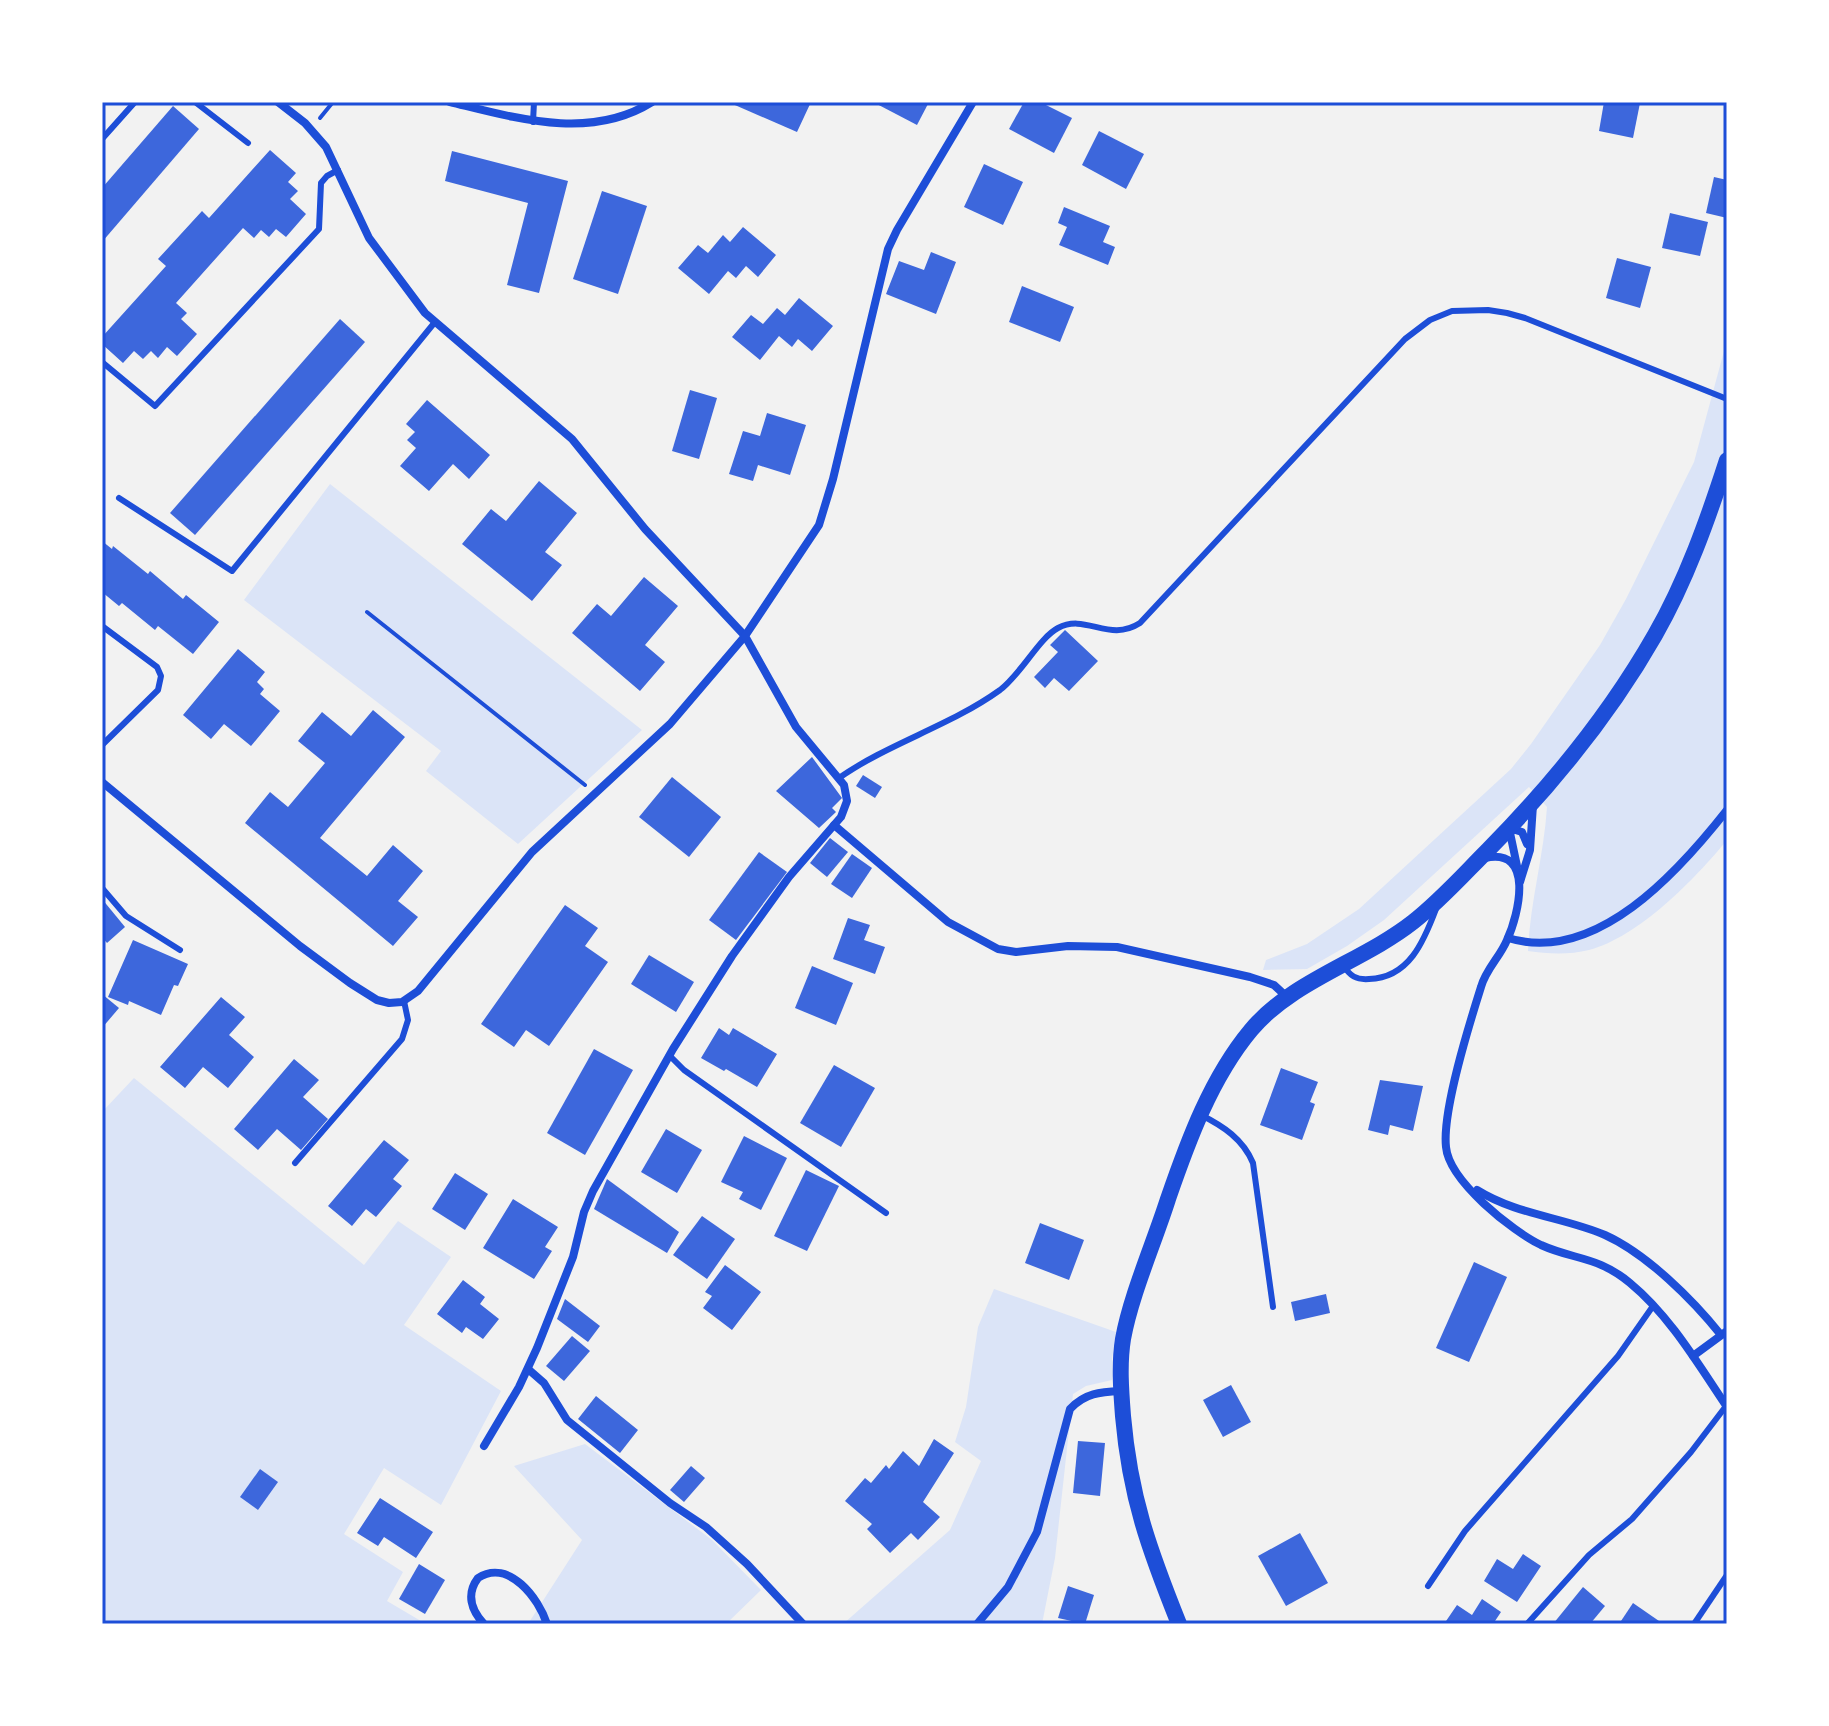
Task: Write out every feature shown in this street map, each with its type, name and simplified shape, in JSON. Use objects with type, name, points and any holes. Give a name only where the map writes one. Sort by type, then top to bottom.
[{"type":"main road","points":[[1179,1624],[1151,1554],[1134,1497],[1121,1391],[1122,1351],[1128,1320],[1175,1179],[1201,1115],[1236,1050],[1264,1016],[1288,998],[1392,938],[1443,895],[1509,828],[1585,741],[1627,682],[1657,632],[1688,566],[1727,460]]},
{"type":"street","points":[[278,102],[311,129],[326,147],[369,238],[408,292],[435,322],[572,439],[654,539],[745,636],[796,727],[839,778],[847,793],[845,810],[747,935],[669,1055],[587,1202],[573,1257],[528,1369],[484,1446]]},
{"type":"street","points":[[450,102],[533,122],[560,124],[596,122],[633,113],[652,102]]},
{"type":"street","points":[[102,782],[324,965],[377,1000],[389,1003],[404,1001],[418,991],[532,852],[670,724],[745,636],[819,525],[892,239],[973,102]]},
{"type":"street","points":[[1537,797],[1531,812],[1527,861],[1516,913],[1508,938],[1481,987],[1451,1101],[1447,1155],[1475,1193],[1517,1231],[1548,1248],[1586,1258],[1608,1268],[1631,1284],[1693,1356],[1727,1406]]},
{"type":"street","points":[[1508,938],[1528,942],[1558,940],[1589,931],[1621,915],[1675,870],[1727,810]]},
{"type":"street","points":[[834,825],[948,922],[998,949],[1016,952],[1068,946],[1117,947],[1250,977],[1274,985],[1288,998]]},
{"type":"street","points":[[1519,891],[1509,828],[1523,833],[1527,861]]},
{"type":"street","points":[[1477,861],[1493,856],[1504,858],[1512,863],[1518,875]]},
{"type":"street","points":[[1456,1171],[1472,1186],[1495,1200],[1618,1242],[1682,1292],[1724,1333],[1693,1356]]},
{"type":"street","points":[[528,1369],[544,1383],[567,1420],[670,1503],[706,1527],[747,1564],[803,1624]]},
{"type":"street","points":[[977,1624],[1008,1587],[1029,1551],[1045,1508],[1070,1409],[1092,1393],[1121,1391]]},
{"type":"street","points":[[484,1624],[473,1609],[472,1588],[484,1574],[498,1574],[507,1576],[529,1591],[547,1624]]},
{"type":"lane","points":[[102,139],[135,102]]},
{"type":"lane","points":[[195,102],[248,143]]},
{"type":"lane","points":[[533,122],[534,102]]},
{"type":"lane","points":[[102,362],[155,406],[319,229],[321,183],[338,170]]},
{"type":"lane","points":[[839,778],[992,696],[1014,678],[1046,637],[1061,626],[1079,624],[1116,632],[1140,623],[1405,339],[1441,314],[1469,309],[1525,318],[1727,399]]},
{"type":"lane","points":[[119,498],[232,571],[435,322]]},
{"type":"lane","points":[[102,626],[157,667],[162,681],[158,690],[102,745]]},
{"type":"lane","points":[[102,888],[126,916],[180,950]]},
{"type":"lane","points":[[1343,965],[1351,976],[1359,979],[1379,979],[1398,971],[1424,941],[1443,895]]},
{"type":"lane","points":[[295,1163],[400,1042],[408,1020],[404,1001]]},
{"type":"lane","points":[[669,1055],[684,1070],[886,1213]]},
{"type":"lane","points":[[1201,1115],[1230,1132],[1247,1150],[1253,1163],[1273,1307]]},
{"type":"lane","points":[[1428,1586],[1465,1531],[1618,1356],[1653,1306]]},
{"type":"lane","points":[[1527,1624],[1589,1555],[1632,1519],[1727,1406]]},
{"type":"lane","points":[[1694,1624],[1727,1575]]},
{"type":"path","points":[[311,129],[333,102]]},
{"type":"path","points":[[367,612],[595,793]]},
{"type":"shaded area","points":[[1727,340],[1727,840],[1665,905],[1627,933],[1581,952],[1558,954],[1528,951],[1547,807],[1529,787],[1384,920],[1347,946],[1307,969],[1263,970],[1266,960],[1307,944],[1359,909],[1511,769],[1531,744],[1600,645],[1694,462]]},
{"type":"shaded area","points":[[330,484],[642,730],[518,844],[426,771],[441,751],[244,600]]},
{"type":"shaded area","points":[[134,1078],[364,1265],[398,1221],[451,1257],[404,1325],[501,1391],[441,1505],[384,1468],[344,1534],[403,1572],[387,1601],[426,1624],[102,1624],[102,1112]]},
{"type":"shaded area","points":[[994,1289],[1116,1332],[1112,1380],[1086,1386],[1073,1394],[1055,1558],[1042,1624],[843,1624],[950,1530],[981,1461],[955,1442],[966,1407],[978,1327]]},
{"type":"shaded area","points":[[585,1444],[712,1540],[761,1590],[726,1624],[528,1624],[582,1540],[514,1466]]},
{"type":"building","points":[[728,102],[811,102],[797,132]]},
{"type":"building","points":[[873,102],[929,102],[917,125]]},
{"type":"building","points":[[1024,102],[1040,102],[1072,118],[1054,153],[1009,129]]},
{"type":"building","points":[[1604,102],[1640,103],[1633,138],[1599,131]]},
{"type":"building","points":[[173,106],[199,129],[102,242],[102,188]]},
{"type":"building","points":[[1099,131],[1144,154],[1126,189],[1082,165]]},
{"type":"building","points":[[270,150],[296,173],[288,182],[298,191],[290,199],[306,214],[286,237],[276,229],[269,237],[261,230],[254,238],[243,228],[176,303],[187,313],[181,319],[197,334],[177,356],[167,347],[158,358],[151,351],[143,359],[134,351],[123,363],[102,344],[102,337],[166,266],[158,259],[202,211],[209,218]]},
{"type":"building","points":[[452,151],[568,181],[539,293],[507,285],[528,203],[445,181]]},
{"type":"building","points":[[984,164],[1023,182],[1003,225],[964,207]]},
{"type":"building","points":[[1714,177],[1727,180],[1727,218],[1706,213]]},
{"type":"building","points":[[602,191],[647,206],[618,294],[573,279]]},
{"type":"building","points":[[1064,207],[1110,226],[1103,242],[1115,247],[1108,265],[1059,245],[1067,227],[1058,223]]},
{"type":"building","points":[[1670,213],[1708,222],[1700,256],[1662,248]]},
{"type":"building","points":[[743,227],[776,255],[758,277],[746,266],[736,278],[728,271],[709,294],[678,268],[698,245],[708,253],[723,235],[730,242]]},
{"type":"building","points":[[931,252],[956,262],[936,314],[886,294],[899,261],[924,270]]},
{"type":"building","points":[[1617,258],[1651,267],[1640,308],[1606,298]]},
{"type":"building","points":[[1022,286],[1074,307],[1060,342],[1009,322]]},
{"type":"building","points":[[799,298],[833,326],[812,351],[798,339],[792,347],[779,336],[760,360],[732,337],[751,315],[763,324],[777,308],[785,315]]},
{"type":"building","points":[[340,319],[365,342],[195,535],[170,513]]},
{"type":"building","points":[[690,390],[717,398],[699,459],[672,451]]},
{"type":"building","points":[[427,400],[490,455],[469,479],[453,464],[429,491],[400,466],[416,448],[407,440],[415,432],[406,424]]},
{"type":"building","points":[[767,413],[806,425],[790,475],[758,465],[753,481],[729,474],[743,431],[760,436]]},
{"type":"building","points":[[539,481],[577,513],[545,552],[562,565],[532,601],[462,544],[491,509],[506,521]]},
{"type":"building","points":[[102,541],[148,574],[150,571],[183,599],[186,595],[219,622],[193,654],[158,626],[155,630],[122,603],[119,606],[102,592]]},
{"type":"building","points":[[644,577],[678,606],[645,645],[665,662],[640,691],[572,633],[597,604],[611,616]]},
{"type":"building","points":[[1065,630],[1098,661],[1069,691],[1054,678],[1045,688],[1034,677],[1058,652],[1050,645]]},
{"type":"building","points":[[238,649],[265,672],[257,682],[264,689],[260,694],[280,711],[251,746],[224,724],[211,739],[183,715]]},
{"type":"building","points":[[373,710],[405,737],[320,838],[367,876],[393,845],[423,871],[398,901],[418,917],[393,946],[245,823],[270,792],[288,807],[325,763],[298,741],[322,712],[351,736]]},
{"type":"building","points":[[812,757],[842,798],[832,808],[836,812],[819,828],[776,791]]},
{"type":"building","points":[[863,775],[882,787],[875,798],[856,786]]},
{"type":"building","points":[[672,777],[721,817],[689,857],[639,817]]},
{"type":"building","points":[[830,838],[848,852],[827,877],[810,863]]},
{"type":"building","points":[[759,852],[787,872],[736,940],[709,920]]},
{"type":"building","points":[[852,854],[872,868],[852,898],[831,884]]},
{"type":"building","points":[[102,899],[125,927],[107,943],[102,937]]},
{"type":"building","points":[[565,905],[598,928],[585,946],[608,962],[549,1046],[526,1030],[514,1047],[481,1024]]},
{"type":"building","points":[[848,918],[870,925],[864,940],[885,947],[875,974],[833,959]]},
{"type":"building","points":[[133,940],[188,964],[178,986],[174,985],[161,1015],[129,1001],[128,1005],[108,997]]},
{"type":"building","points":[[649,955],[694,982],[676,1012],[631,984]]},
{"type":"building","points":[[812,966],[853,983],[836,1025],[795,1008]]},
{"type":"building","points":[[102,994],[119,1008],[102,1028]]},
{"type":"building","points":[[221,997],[245,1017],[229,1035],[254,1057],[228,1088],[203,1067],[185,1088],[160,1067]]},
{"type":"building","points":[[719,1028],[729,1035],[733,1028],[777,1054],[757,1087],[701,1058]]},
{"type":"building","points":[[594,1049],[633,1070],[585,1155],[547,1133]]},
{"type":"building","points":[[294,1059],[319,1080],[303,1097],[328,1119],[301,1150],[277,1129],[258,1150],[234,1129]]},
{"type":"building","points":[[834,1065],[875,1088],[841,1147],[800,1123]]},
{"type":"building","points":[[1281,1068],[1318,1082],[1310,1102],[1315,1104],[1302,1140],[1260,1125]]},
{"type":"building","points":[[1380,1080],[1423,1086],[1413,1131],[1390,1125],[1388,1135],[1368,1130]]},
{"type":"building","points":[[666,1129],[702,1150],[677,1193],[641,1172]]},
{"type":"building","points":[[744,1136],[787,1158],[761,1210],[739,1199],[743,1192],[721,1182]]},
{"type":"building","points":[[384,1140],[409,1160],[393,1179],[402,1186],[376,1217],[366,1209],[352,1226],[328,1206]]},
{"type":"building","points":[[806,1170],[839,1186],[807,1251],[774,1236]]},
{"type":"building","points":[[455,1173],[488,1194],[465,1230],[432,1209]]},
{"type":"building","points":[[607,1179],[679,1232],[667,1253],[594,1209]]},
{"type":"building","points":[[513,1199],[558,1227],[545,1247],[552,1251],[534,1279],[483,1248]]},
{"type":"building","points":[[702,1216],[735,1239],[707,1279],[673,1255]]},
{"type":"building","points":[[1040,1223],[1084,1240],[1069,1280],[1025,1263]]},
{"type":"building","points":[[1474,1262],[1507,1277],[1469,1362],[1436,1348]]},
{"type":"building","points":[[725,1265],[761,1292],[732,1330],[703,1308],[712,1296],[705,1292]]},
{"type":"building","points":[[463,1280],[485,1297],[480,1304],[499,1319],[483,1339],[466,1327],[462,1333],[437,1314]]},
{"type":"building","points":[[1326,1294],[1330,1313],[1295,1321],[1291,1302]]},
{"type":"building","points":[[565,1299],[600,1326],[588,1342],[557,1319]]},
{"type":"building","points":[[572,1336],[590,1351],[564,1381],[546,1366]]},
{"type":"building","points":[[1231,1385],[1251,1422],[1223,1437],[1203,1400]]},
{"type":"building","points":[[596,1396],[638,1430],[620,1453],[578,1419]]},
{"type":"building","points":[[934,1439],[954,1453],[923,1502],[940,1517],[918,1540],[911,1533],[890,1553],[867,1529],[872,1524],[845,1501],[865,1478],[871,1483],[886,1465],[889,1469],[903,1451],[919,1466]]},
{"type":"building","points":[[1078,1441],[1105,1443],[1100,1496],[1073,1493]]},
{"type":"building","points":[[691,1466],[705,1478],[684,1502],[670,1490]]},
{"type":"building","points":[[260,1469],[278,1482],[258,1510],[240,1497]]},
{"type":"building","points":[[380,1498],[433,1532],[416,1558],[384,1537],[378,1546],[357,1533]]},
{"type":"building","points":[[1300,1533],[1328,1583],[1286,1606],[1258,1556]]},
{"type":"building","points":[[1523,1554],[1541,1566],[1517,1602],[1484,1581],[1497,1559],[1513,1569]]},
{"type":"building","points":[[419,1564],[445,1580],[425,1614],[399,1599]]},
{"type":"building","points":[[1068,1586],[1094,1595],[1085,1624],[1058,1618]]},
{"type":"building","points":[[1583,1587],[1605,1606],[1590,1624],[1553,1624]]},
{"type":"building","points":[[1482,1599],[1501,1612],[1493,1624],[1444,1624],[1457,1605],[1472,1615]]},
{"type":"building","points":[[1633,1603],[1659,1621],[1656,1624],[1619,1624]]}]
